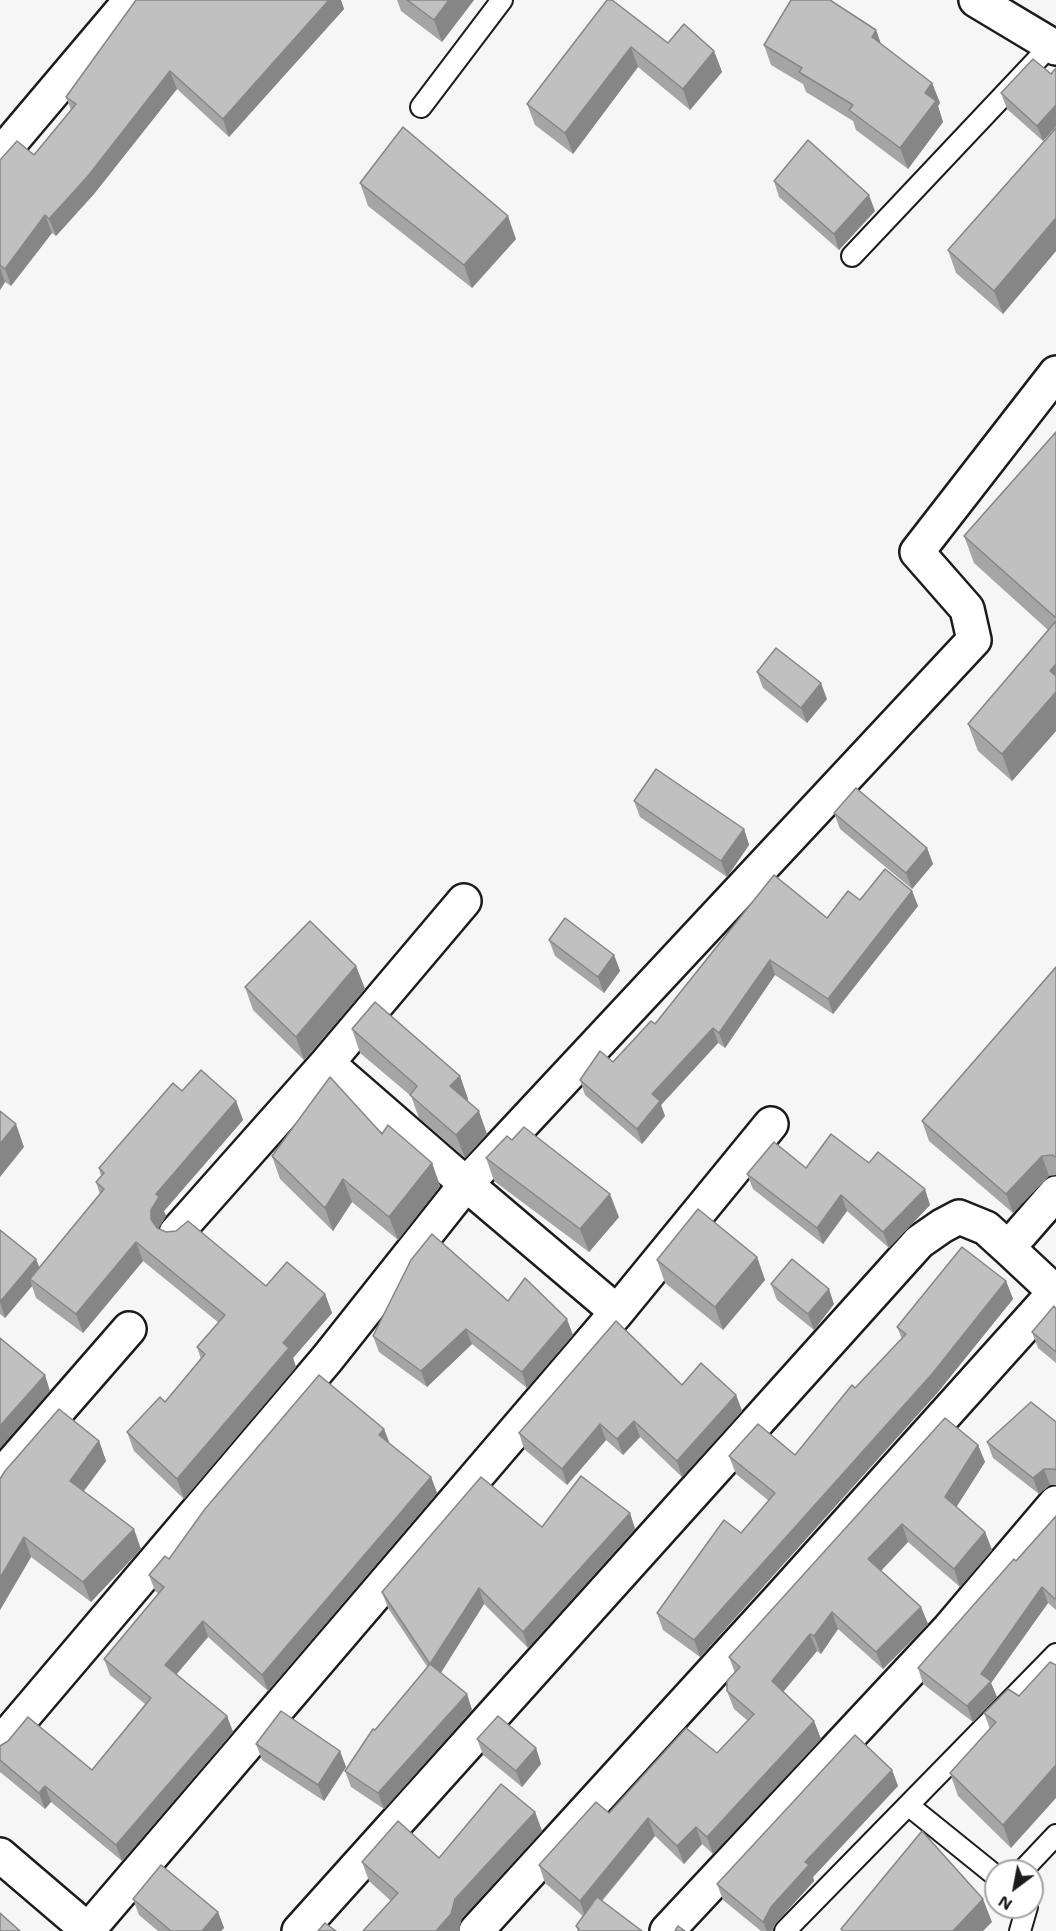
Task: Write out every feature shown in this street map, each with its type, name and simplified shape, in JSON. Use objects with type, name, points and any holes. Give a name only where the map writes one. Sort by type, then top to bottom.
[{"type":"street","points":[[0,156],[131,0]]},
{"type":"street","points":[[976,0],[1053,46]]},
{"type":"street","points":[[0,1744],[327,1359],[466,1184],[974,640],[968,609],[917,552],[1056,373]]},
{"type":"street","points":[[176,1233],[327,1063],[464,901]]},
{"type":"street","points":[[327,1063],[617,1312]]},
{"type":"street","points":[[0,1855],[89,1931],[617,1312],[771,1124]]},
{"type":"street","points":[[1008,1248],[1056,1193]]},
{"type":"street","points":[[299,1931],[919,1242],[959,1217],[986,1228],[1055,1293],[476,1931]]},
{"type":"street","points":[[0,1477],[129,1329]]},
{"type":"street","points":[[667,1931],[949,1629],[1056,1503]]},
{"type":"lane","points":[[421,107],[502,0]]},
{"type":"lane","points":[[852,256],[1053,46]]},
{"type":"lane","points":[[784,1931],[1056,1654]]},
{"type":"lane","points":[[908,1804],[984,1866]]},
{"type":"lane","points":[[1033,1859],[1056,1835]]},
{"type":"building","points":[[136,0],[329,0],[223,119],[170,71],[88,176],[49,219],[45,215],[5,269],[0,265],[0,160],[17,141],[34,155],[76,104],[66,97]]},
{"type":"building","points":[[407,0],[449,0],[434,20]]},
{"type":"building","points":[[607,0],[612,0],[668,43],[684,24],[714,51],[683,89],[631,47],[565,133],[527,104]]},
{"type":"building","points":[[791,0],[830,0],[876,30],[872,37],[932,83],[925,93],[936,101],[900,148],[849,110],[853,105],[799,72],[802,68],[764,45]]},
{"type":"building","points":[[1033,59],[1051,74],[1056,68],[1056,105],[1037,126],[1001,93]]},
{"type":"building","points":[[403,127],[508,216],[464,265],[360,183]]},
{"type":"building","points":[[1056,128],[1056,218],[994,291],[948,250]]},
{"type":"building","points":[[808,140],[869,195],[834,234],[774,181]]},
{"type":"building","points":[[1056,432],[1056,618],[964,536]]},
{"type":"building","points":[[1056,621],[1056,664],[1050,671],[1056,676],[1056,692],[1002,754],[968,724]]},
{"type":"building","points":[[776,648],[821,683],[801,708],[757,672]]},
{"type":"building","points":[[656,769],[744,829],[721,861],[634,801]]},
{"type":"building","points":[[856,788],[927,848],[906,873],[834,813]]},
{"type":"building","points":[[885,869],[912,891],[828,999],[770,960],[719,1033],[713,1028],[652,1094],[660,1101],[637,1129],[580,1080],[600,1051],[613,1062],[651,1021],[655,1024],[774,875],[827,918],[848,891],[860,900]]},
{"type":"building","points":[[565,918],[614,955],[598,977],[549,940]]},
{"type":"building","points":[[310,921],[356,966],[296,1037],[245,987]]},
{"type":"building","points":[[1056,967],[1056,1157],[1042,1156],[1006,1194],[922,1121]]},
{"type":"building","points":[[375,1002],[460,1076],[450,1086],[479,1111],[456,1135],[410,1095],[417,1086],[352,1029]]},
{"type":"building","points":[[201,1070],[236,1101],[156,1194],[159,1197],[151,1210],[151,1219],[157,1228],[166,1232],[176,1231],[188,1221],[266,1286],[287,1262],[325,1294],[283,1343],[289,1348],[177,1479],[127,1432],[160,1397],[165,1402],[205,1354],[197,1347],[225,1315],[136,1242],[76,1314],[30,1279],[104,1189],[96,1182],[104,1173],[99,1168],[173,1083],[182,1091]]},
{"type":"building","points":[[330,1077],[382,1134],[388,1125],[432,1163],[389,1217],[343,1179],[325,1208],[272,1156]]},
{"type":"building","points":[[0,1111],[16,1124],[0,1144]]},
{"type":"building","points":[[524,1127],[610,1194],[580,1229],[486,1158],[507,1136],[512,1140]]},
{"type":"building","points":[[831,1134],[869,1163],[878,1152],[925,1189],[883,1232],[841,1195],[817,1228],[747,1174],[774,1142],[806,1168]]},
{"type":"building","points":[[698,1209],[757,1257],[715,1307],[657,1260]]},
{"type":"building","points":[[0,1230],[36,1259],[0,1302]]},
{"type":"building","points":[[432,1234],[508,1301],[525,1278],[567,1319],[522,1372],[466,1329],[421,1371],[373,1336],[411,1260]]},
{"type":"building","points":[[962,1247],[1006,1281],[932,1374],[694,1640],[657,1613],[724,1520],[741,1533],[775,1493],[729,1456],[758,1424],[795,1455],[852,1385],[855,1388],[906,1334],[897,1327]]},
{"type":"building","points":[[792,1259],[829,1289],[808,1314],[771,1284]]},
{"type":"building","points":[[1054,1306],[1056,1309],[1056,1352],[1032,1332]]},
{"type":"building","points":[[616,1321],[682,1385],[701,1363],[736,1395],[677,1461],[634,1421],[617,1439],[600,1424],[562,1469],[519,1433]]},
{"type":"building","points":[[0,1338],[45,1375],[0,1426]]},
{"type":"building","points":[[319,1375],[384,1429],[379,1435],[431,1477],[262,1675],[203,1621],[165,1665],[227,1716],[116,1845],[45,1786],[39,1793],[0,1760],[0,1746],[8,1741],[28,1717],[92,1770],[151,1698],[104,1659],[164,1587],[149,1575],[165,1556],[169,1559],[205,1509]]},
{"type":"building","points":[[1031,1402],[1056,1422],[1056,1470],[1044,1469],[1033,1478],[987,1442]]},
{"type":"building","points":[[59,1409],[99,1441],[70,1481],[134,1529],[83,1582],[24,1537],[0,1578],[0,1479]]},
{"type":"building","points":[[945,1418],[978,1445],[945,1497],[985,1532],[954,1569],[902,1524],[868,1559],[921,1607],[876,1652],[832,1612],[814,1636],[810,1634],[772,1681],[814,1721],[707,1837],[696,1827],[677,1846],[648,1818],[580,1901],[539,1865],[596,1802],[609,1813],[686,1728],[717,1753],[754,1714],[727,1691],[727,1681],[740,1667],[729,1657]]},
{"type":"building","points":[[581,1476],[630,1513],[523,1632],[479,1588],[430,1664],[382,1592],[481,1477],[542,1527]]},
{"type":"building","points":[[1056,1516],[1056,1598],[1042,1587],[981,1674],[991,1681],[967,1706],[918,1668],[1014,1559],[1016,1561]]},
{"type":"building","points":[[1050,1662],[1056,1665],[1056,1765],[1003,1825],[950,1773],[996,1722],[984,1713],[1008,1689],[1019,1696]]},
{"type":"building","points":[[430,1664],[467,1694],[378,1793],[345,1771],[373,1729],[375,1730]]},
{"type":"building","points":[[281,1711],[340,1751],[318,1785],[256,1744]]},
{"type":"building","points":[[498,1716],[536,1748],[516,1771],[477,1739]]},
{"type":"building","points":[[855,1735],[892,1770],[805,1862],[809,1865],[771,1907],[763,1922],[717,1884]]},
{"type":"building","points":[[501,1784],[535,1812],[455,1899],[451,1914],[436,1931],[363,1931],[398,1893],[362,1862],[398,1821],[439,1858]]},
{"type":"building","points":[[922,1831],[983,1899],[953,1931],[843,1931],[841,1929]]},
{"type":"building","points":[[161,1865],[218,1912],[202,1931],[171,1931],[133,1899]]},
{"type":"building","points":[[597,1897],[642,1931],[578,1931],[576,1926]]},
{"type":"building","points":[[0,1913],[20,1931],[0,1931]]},
{"type":"building","points":[[325,1923],[336,1931],[318,1931]]},
{"type":"building","points":[[678,1926],[685,1931],[675,1931]]}]
